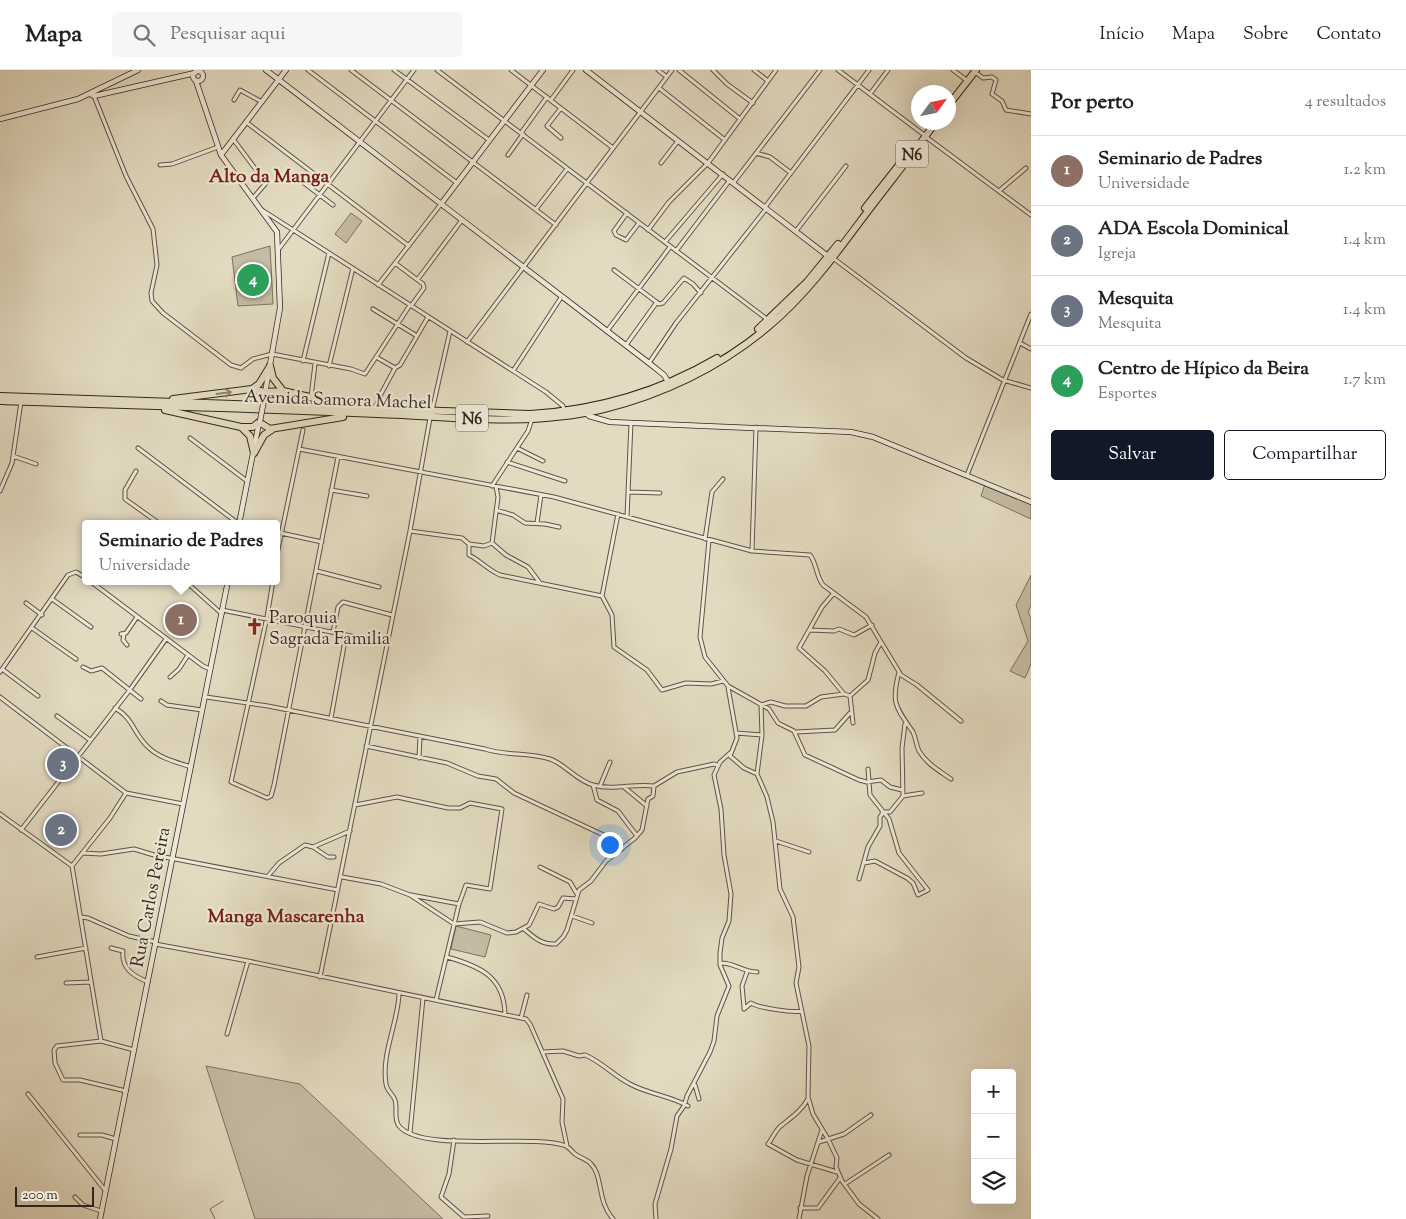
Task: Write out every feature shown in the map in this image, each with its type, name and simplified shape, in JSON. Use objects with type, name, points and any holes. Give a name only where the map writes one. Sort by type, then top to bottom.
[{"type":"highway","points":[[956,91],[965,79],[975,71]]},
{"type":"highway","points":[[956,96],[975,71]]},
{"type":"highway","name":"N6","points":[[924,135],[927,130]]},
{"type":"highway","name":"N6","points":[[924,135],[929,130]]},
{"type":"highway","name":"Avenida Samora Machel","points":[[0,401],[366,409],[431,415],[532,419],[586,413],[644,398],[670,388],[711,367],[779,317],[831,257],[924,135]]},
{"type":"highway","name":"N6","points":[[769,320],[831,257]]},
{"type":"highway","name":"Avenida Samora Machel","points":[[0,396],[359,415],[530,414],[564,411],[604,404],[670,383],[729,350],[769,320]]},
{"type":"highway","points":[[252,389],[259,384],[270,366]]},
{"type":"highway","points":[[270,366],[276,384],[283,391]]},
{"type":"highway","points":[[159,404],[252,389],[265,393],[283,391],[366,409]]},
{"type":"highway","points":[[159,404],[241,427],[253,427],[260,422],[267,428],[273,428],[359,415]]},
{"type":"highway","points":[[241,427],[250,436],[254,453]]},
{"type":"highway","points":[[254,453],[264,435],[273,428]]},
{"type":"main road","points":[[92,95],[138,70]]},
{"type":"main road","points":[[0,119],[92,95],[114,92],[181,76],[198,75],[205,70]]},
{"type":"main road","points":[[266,70],[649,363],[664,375],[670,383]]},
{"type":"main road","points":[[222,155],[286,70]]},
{"type":"main road","points":[[441,204],[544,70]]},
{"type":"main road","points":[[586,70],[831,257]]},
{"type":"main road","points":[[198,75],[201,98],[222,155],[277,232],[280,308],[260,422],[240,520]]},
{"type":"main road","points":[[112,84],[114,92]]},
{"type":"main road","points":[[586,413],[602,421],[852,432],[873,437],[1031,502]]},
{"type":"main road","name":"Rua Carlos Pereira","points":[[100,1219],[227,585]]},
{"type":"street","points":[[308,70],[457,183]]},
{"type":"street","points":[[351,70],[556,225]]},
{"type":"street","points":[[394,70],[489,140]]},
{"type":"street","points":[[278,250],[414,70]]},
{"type":"street","points":[[437,70],[769,320]]},
{"type":"street","points":[[511,70],[613,148]]},
{"type":"street","points":[[551,100],[573,70]]},
{"type":"street","points":[[658,70],[667,77]]},
{"type":"street","points":[[467,342],[672,70]]},
{"type":"street","points":[[678,70],[740,119]]},
{"type":"street","points":[[712,70],[727,84],[753,103]]},
{"type":"street","points":[[754,70],[768,81]]},
{"type":"street","points":[[648,230],[669,202],[708,163],[776,70]]},
{"type":"street","points":[[676,251],[756,153],[820,70]]},
{"type":"street","points":[[838,70],[1031,215]]},
{"type":"street","points":[[845,75],[848,70]]},
{"type":"street","points":[[649,363],[869,70]]},
{"type":"street","points":[[870,94],[888,70]]},
{"type":"street","points":[[953,70],[965,79]]},
{"type":"street","points":[[975,71],[983,78],[992,77],[996,80],[992,94],[1002,101],[1006,110],[1031,114]]},
{"type":"street","points":[[659,88],[725,140]]},
{"type":"street","points":[[234,100],[240,90],[262,102]]},
{"type":"street","points":[[92,95],[126,176],[153,229],[157,256],[151,293],[154,305],[235,367],[241,368],[253,359],[272,354],[315,364],[351,369],[365,374],[410,305],[424,288],[418,279],[395,263]]},
{"type":"street","points":[[508,154],[546,97]]},
{"type":"street","points":[[561,108],[547,126],[561,138]]},
{"type":"street","points":[[246,122],[409,246]]},
{"type":"street","points":[[233,139],[266,183],[253,198]]},
{"type":"street","points":[[661,163],[679,141]]},
{"type":"street","points":[[160,165],[172,164],[218,147]]},
{"type":"street","points":[[756,153],[770,158],[791,173]]},
{"type":"street","points":[[796,231],[846,166]]},
{"type":"street","points":[[999,191],[1026,168]]},
{"type":"street","points":[[536,210],[568,169]]},
{"type":"street","points":[[665,242],[723,174]]},
{"type":"street","points":[[300,180],[333,205]]},
{"type":"street","points":[[378,285],[441,204]]},
{"type":"street","points":[[262,210],[546,392],[563,406],[564,411]]},
{"type":"street","points":[[627,214],[614,231],[616,235],[626,240],[639,223]]},
{"type":"street","points":[[418,279],[462,220]]},
{"type":"street","points":[[607,331],[670,247]]},
{"type":"street","points":[[303,361],[329,253]]},
{"type":"street","points":[[831,257],[966,358],[1003,380],[1031,388]]},
{"type":"street","points":[[329,366],[353,268]]},
{"type":"street","points":[[614,270],[657,302],[663,303],[684,278],[701,293]]},
{"type":"street","points":[[513,371],[562,296]]},
{"type":"street","points":[[626,346],[657,302]]},
{"type":"street","points":[[373,309],[397,326],[417,336]]},
{"type":"street","points":[[966,475],[1003,380],[1030,321],[1031,314]]},
{"type":"street","points":[[375,410],[380,394],[395,368],[400,365],[428,317]]},
{"type":"street","points":[[320,977],[342,877],[431,415],[450,331]]},
{"type":"street","points":[[1020,343],[1031,349]]},
{"type":"street","points":[[376,357],[395,368]]},
{"type":"street","points":[[311,397],[315,364]]},
{"type":"street","points":[[0,491],[13,456],[21,402]]},
{"type":"street","points":[[492,543],[498,497],[494,486],[507,462],[528,431],[532,419]]},
{"type":"street","points":[[627,516],[630,492],[631,423]]},
{"type":"street","points":[[752,551],[756,427]]},
{"type":"street","points":[[280,542],[303,430]]},
{"type":"street","points":[[190,438],[247,481]]},
{"type":"street","points":[[138,448],[232,520]]},
{"type":"street","points":[[517,448],[543,461]]},
{"type":"street","points":[[299,449],[421,474],[542,495],[627,516],[707,540],[752,551],[810,556],[820,581],[863,614],[872,625],[899,671],[961,721]]},
{"type":"street","points":[[13,456],[36,464]]},
{"type":"street","points":[[272,585],[268,617],[247,702],[231,782],[267,798],[271,796],[274,785],[338,457]]},
{"type":"street","points":[[507,462],[565,481]]},
{"type":"street","points":[[136,471],[125,490],[125,499],[154,520]]},
{"type":"street","points":[[723,479],[712,492],[707,540],[700,637],[705,657],[728,686],[770,709],[778,723],[796,732],[835,730],[850,712]]},
{"type":"street","points":[[331,490],[367,496]]},
{"type":"street","points":[[630,492],[660,493]]},
{"type":"street","points":[[536,523],[542,495]]},
{"type":"street","points":[[496,510],[513,515],[525,523],[536,523],[559,528]]},
{"type":"street","points":[[618,514],[602,596],[612,615],[614,647],[647,670],[662,690],[686,683],[711,684],[723,681]]},
{"type":"street","points":[[410,531],[462,538],[469,544],[484,546],[492,543]]},
{"type":"street","points":[[282,534],[322,542]]},
{"type":"street","points":[[492,543],[506,555],[528,567],[541,584]]},
{"type":"street","points":[[469,544],[469,555],[480,560],[489,571],[504,576],[602,596]]},
{"type":"street","points":[[316,571],[379,587]]},
{"type":"street","points":[[38,696],[1,671],[70,573],[76,572],[82,576]]},
{"type":"street","points":[[95,585],[202,666],[211,669]]},
{"type":"street","points":[[190,585],[222,612],[268,617],[386,643]]},
{"type":"street","points":[[834,593],[822,607],[799,648],[825,671],[844,694]]},
{"type":"street","points":[[52,599],[91,627]]},
{"type":"street","points":[[334,632],[338,607],[343,602],[392,614]]},
{"type":"street","points":[[26,603],[42,615]]},
{"type":"street","points":[[127,645],[123,640],[123,634],[137,617]]},
{"type":"street","points":[[810,630],[834,631],[839,628],[854,634],[872,625]]},
{"type":"street","points":[[32,628],[76,658]]},
{"type":"street","points":[[331,718],[346,635]]},
{"type":"street","points":[[21,830],[129,691],[166,639]]},
{"type":"street","points":[[853,723],[850,712],[850,696],[868,680],[875,653],[881,642]]},
{"type":"street","points":[[170,676],[177,672],[188,655]]},
{"type":"street","points":[[83,667],[91,671],[102,668],[141,699]]},
{"type":"street","points":[[899,671],[894,692],[899,712],[914,734],[916,743],[928,763],[951,779]]},
{"type":"street","points":[[656,1219],[655,1204],[671,1149],[676,1116],[687,1105],[687,1096],[696,1082],[714,1041],[717,1016],[728,990],[727,978],[720,963],[722,938],[729,921],[731,894],[724,855],[721,809],[714,776],[717,765],[730,753],[736,741],[728,686]]},
{"type":"street","points":[[761,705],[772,702],[785,706],[806,706],[821,698],[844,694],[850,696]]},
{"type":"street","points":[[206,696],[331,718],[485,749],[499,754],[509,753],[550,759],[593,785],[600,786],[624,788],[635,784],[654,786],[677,772],[714,764],[717,765]]},
{"type":"street","points":[[0,698],[126,793],[183,804]]},
{"type":"street","points":[[161,701],[167,705],[202,710]]},
{"type":"street","points":[[761,705],[762,735],[757,774],[769,801],[776,842],[780,889],[793,917],[799,967],[796,983],[810,1052],[808,1098],[813,1114],[837,1158],[838,1172],[841,1178],[859,1204],[878,1219]]},
{"type":"street","points":[[114,708],[128,717],[142,740],[153,751],[168,760],[191,767]]},
{"type":"street","points":[[57,716],[90,740]]},
{"type":"street","points":[[883,813],[890,812],[902,796],[902,748],[905,723]]},
{"type":"street","points":[[796,732],[805,755],[859,780],[870,782],[881,780],[890,787],[902,790]]},
{"type":"street","points":[[736,733],[762,735]]},
{"type":"street","points":[[419,758],[420,736]]},
{"type":"street","points":[[366,746],[447,763],[478,776],[496,779],[514,793],[610,838],[622,849]]},
{"type":"street","points":[[730,753],[732,758],[744,768],[757,774]]},
{"type":"street","points":[[600,786],[610,762]]},
{"type":"street","points":[[864,863],[876,861],[906,877],[912,883],[918,895],[928,890],[899,853],[889,820],[870,794],[868,769]]},
{"type":"street","points":[[593,785],[597,800],[618,811],[637,836]]},
{"type":"street","points":[[524,929],[536,940],[556,944],[563,937],[572,916],[577,894],[591,881],[606,860],[637,836],[644,825],[648,799],[653,796],[654,786]]},
{"type":"street","points":[[624,788],[647,807]]},
{"type":"street","points":[[72,866],[110,818],[126,793]]},
{"type":"street","points":[[902,796],[922,793]]},
{"type":"street","points":[[355,805],[397,797],[448,808],[460,808],[470,802],[502,809],[490,889],[466,885],[459,904],[436,1000]]},
{"type":"street","points":[[859,879],[868,847],[880,826],[880,817],[883,813]]},
{"type":"street","points":[[0,814],[72,866],[101,1041]]},
{"type":"street","points":[[314,847],[350,831]]},
{"type":"street","points":[[776,842],[809,852]]},
{"type":"street","points":[[268,876],[278,862],[305,845],[314,847],[328,857],[334,857]]},
{"type":"street","points":[[82,853],[101,854],[134,849],[338,890]]},
{"type":"street","points":[[540,867],[570,882],[577,894]]},
{"type":"street","points":[[342,877],[381,884],[410,895],[459,904]]},
{"type":"street","points":[[410,895],[454,924],[480,922],[509,933],[524,929],[532,921],[539,904],[554,909],[558,908],[562,898],[576,898]]},
{"type":"street","points":[[572,916],[592,923]]},
{"type":"street","points":[[81,917],[88,918],[129,936],[156,943],[521,1018],[530,1024],[563,1100],[562,1122],[567,1146]]},
{"type":"street","points":[[37,957],[86,948]]},
{"type":"street","points":[[111,948],[123,951],[122,958],[128,970],[136,978],[148,982]]},
{"type":"street","points":[[447,957],[477,966],[489,974],[504,1001],[505,1014]]},
{"type":"street","points":[[227,1034],[248,961]]},
{"type":"street","points":[[720,963],[729,963],[747,972],[757,972]]},
{"type":"street","points":[[747,972],[742,986],[744,1009],[750,1003],[756,1007],[779,1008],[787,1012],[802,1011]]},
{"type":"street","points":[[66,983],[91,982]]},
{"type":"street","points":[[399,994],[398,1011],[388,1058],[386,1084],[395,1100],[397,1123],[410,1133],[454,1140],[534,1141],[567,1146],[575,1154],[592,1164],[599,1180],[601,1198],[613,1219]]},
{"type":"street","points":[[521,1018],[527,995]]},
{"type":"street","points":[[410,1133],[423,998]]},
{"type":"street","points":[[126,1091],[80,1080],[64,1081],[60,1078],[55,1063],[55,1048],[101,1041],[134,1050]]},
{"type":"street","points":[[542,1052],[563,1051],[579,1056],[585,1055],[610,1068],[618,1077],[632,1086],[687,1105]]},
{"type":"street","points":[[696,1082],[699,1099]]},
{"type":"street","points":[[28,1094],[105,1190]]},
{"type":"street","points":[[808,1098],[791,1120],[783,1124],[775,1133],[772,1141],[768,1144],[810,1165],[830,1168],[838,1172]]},
{"type":"street","points":[[818,1142],[844,1134],[871,1115]]},
{"type":"street","points":[[799,1219],[810,1165],[822,1129]]},
{"type":"street","points":[[80,1135],[102,1135],[116,1139]]},
{"type":"street","points":[[454,1140],[449,1174],[441,1197],[464,1218],[488,1216]]},
{"type":"street","points":[[845,1184],[889,1155]]},
{"type":"street","points":[[800,1208],[818,1208],[841,1178]]},
{"type":"street","points":[[75,1197],[83,1205],[101,1211]]},
{"type":"shaded area","points":[[351,213],[362,221],[346,243],[335,234]]},
{"type":"shaded area","points":[[270,246],[273,304],[238,306],[232,257]]},
{"type":"shaded area","points":[[985,484],[1031,503],[1031,519],[981,496]]},
{"type":"shaded area","points":[[1031,575],[1031,605],[1028,612],[1031,618],[1031,664],[1025,678],[1010,671],[1028,641],[1016,605]]},
{"type":"shaded area","points":[[456,926],[491,935],[485,957],[451,949]]},
{"type":"shaded area","points":[[206,1066],[300,1084],[443,1219],[255,1219]]},
{"type":"waterway","points":[[215,1219],[210,1209],[223,1201]]},
{"type":"place","name":"Centro de Hípico da Beira","points":[[253,280]]},
{"type":"place","name":"Seminario de Padres","points":[[181,620]]},
{"type":"place","name":"Paroquia Sagrada Familia","points":[[255,627]]},
{"type":"place","name":"Mesquita","points":[[63,764]]},
{"type":"place","name":"ADA Escola Dominical","points":[[61,830]]},
{"type":"district","name":"Alto da Manga","points":[[269,175]]},
{"type":"district","name":"Manga Mascarenha","points":[[286,915]]}]
